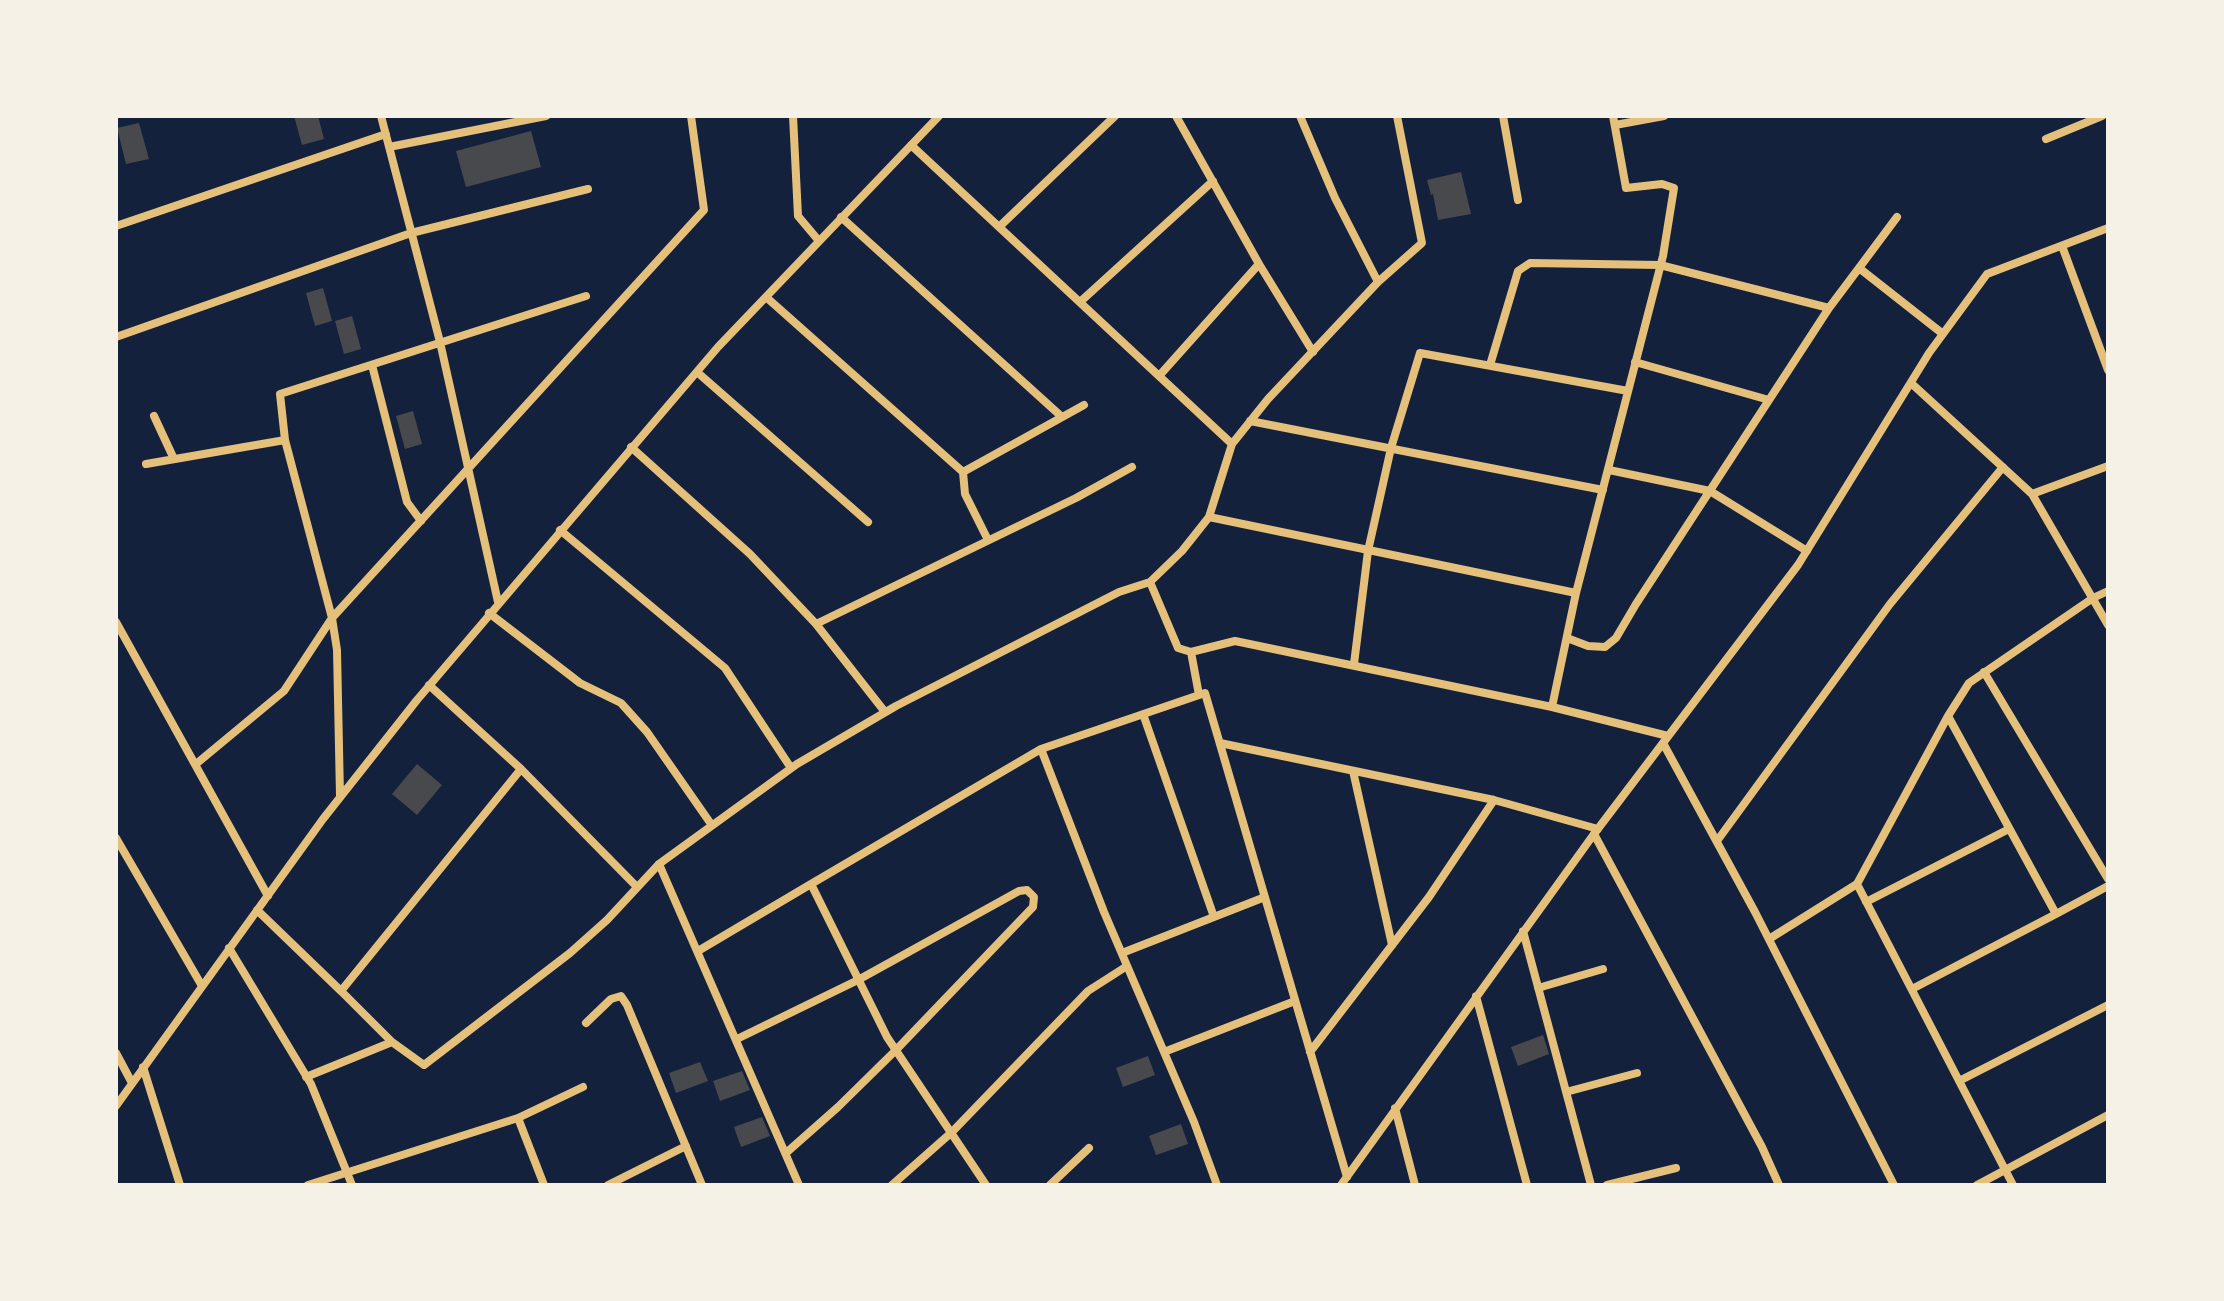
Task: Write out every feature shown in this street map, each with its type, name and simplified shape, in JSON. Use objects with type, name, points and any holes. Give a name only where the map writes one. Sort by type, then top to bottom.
[{"type":"street","points":[[381,116],[440,342],[498,602]]},
{"type":"street","points":[[389,147],[546,116]]},
{"type":"street","points":[[196,764],[284,691],[332,618],[704,210],[691,116]]},
{"type":"street","points":[[793,116],[798,216],[819,241]]},
{"type":"street","points":[[116,1106],[340,797],[429,685],[697,372],[939,116]]},
{"type":"street","points":[[999,227],[1115,116]]},
{"type":"street","points":[[1176,116],[1259,264],[1313,352]]},
{"type":"street","points":[[1300,116],[1335,198],[1378,282]]},
{"type":"street","points":[[257,910],[392,1042],[424,1065],[570,953],[607,920],[659,864],[791,768],[885,712],[1119,592],[1150,582],[1182,551],[1209,517],[1232,444],[1250,421],[1378,282],[1422,243],[1397,116]]},
{"type":"street","points":[[1503,116],[1518,200]]},
{"type":"street","points":[[1552,707],[1576,593],[1660,265],[1674,188],[1662,184],[1626,188],[1614,121],[1664,116]]},
{"type":"street","points":[[2046,139],[2102,116]]},
{"type":"street","points":[[116,226],[386,134]]},
{"type":"street","points":[[911,145],[1232,444]]},
{"type":"street","points":[[1080,302],[1213,181]]},
{"type":"street","points":[[116,337],[411,233],[588,189]]},
{"type":"street","points":[[841,217],[1062,417]]},
{"type":"street","points":[[1567,638],[1588,646],[1605,647],[1616,638],[1829,308],[1897,217]]},
{"type":"street","points":[[1344,1181],[1596,831],[1807,551],[1911,383],[1987,274],[2108,228]]},
{"type":"street","points":[[2062,246],[2108,370]]},
{"type":"street","points":[[1490,365],[1515,278],[1523,265],[1539,261],[1660,265],[1829,308]]},
{"type":"street","points":[[1159,376],[1259,264]]},
{"type":"street","points":[[1859,268],[1943,334]]},
{"type":"street","points":[[340,797],[337,650],[332,618],[285,440],[280,394],[586,296]]},
{"type":"street","points":[[766,297],[963,472],[965,494],[988,540]]},
{"type":"street","points":[[1354,664],[1368,551],[1391,448],[1420,353],[1628,391]]},
{"type":"street","points":[[1635,362],[1769,400]]},
{"type":"street","points":[[372,365],[407,502],[421,521]]},
{"type":"street","points":[[697,372],[868,522]]},
{"type":"street","points":[[1911,383],[2032,494],[2108,625]]},
{"type":"street","points":[[963,472],[1084,405]]},
{"type":"street","points":[[154,416],[174,459]]},
{"type":"street","points":[[1250,421],[1603,490]]},
{"type":"street","points":[[146,464],[285,440]]},
{"type":"street","points":[[631,447],[750,554],[816,624],[885,712]]},
{"type":"street","points":[[2032,494],[2108,466]]},
{"type":"street","points":[[816,624],[1132,467]]},
{"type":"street","points":[[1717,841],[1890,604],[2003,467]]},
{"type":"street","points":[[1609,470],[1710,491],[1807,551]]},
{"type":"street","points":[[1209,517],[1576,593]]},
{"type":"street","points":[[560,530],[725,668],[791,768]]},
{"type":"street","points":[[1150,582],[1178,648],[1191,652],[1235,641],[1552,707],[1666,739],[1894,1185]]},
{"type":"street","points":[[1769,939],[1857,884],[1969,683],[2093,598],[2108,591]]},
{"type":"street","points":[[489,613],[580,683],[621,703],[647,732],[711,824]]},
{"type":"street","points":[[116,621],[268,896]]},
{"type":"street","points":[[1191,652],[1199,695]]},
{"type":"street","points":[[1984,672],[2108,879]]},
{"type":"street","points":[[429,685],[521,769],[637,887]]},
{"type":"street","points":[[698,951],[1041,749],[1205,693],[1310,1052],[1344,1181]]},
{"type":"street","points":[[1143,714],[1214,917]]},
{"type":"street","points":[[1948,716],[2056,914]]},
{"type":"street","points":[[1220,743],[1494,800],[1596,831],[1779,1185]]},
{"type":"street","points":[[1041,749],[1217,1185]]},
{"type":"street","points":[[341,991],[521,769]]},
{"type":"street","points":[[1353,771],[1392,945]]},
{"type":"street","points":[[1310,1052],[1429,897],[1494,800]]},
{"type":"street","points":[[1866,902],[2009,829]]},
{"type":"street","points":[[116,838],[202,986]]},
{"type":"street","points":[[2099,864],[2108,859]]},
{"type":"street","points":[[659,864],[799,1185]]},
{"type":"street","points":[[811,884],[896,1050],[986,1185]]},
{"type":"street","points":[[1857,884],[2013,1185]]},
{"type":"street","points":[[1912,989],[2108,886]]},
{"type":"street","points":[[737,1039],[858,980],[1024,889],[1034,897],[1033,907],[896,1050],[786,1153]]},
{"type":"street","points":[[1122,953],[1265,897]]},
{"type":"street","points":[[1523,931],[1591,1185]]},
{"type":"street","points":[[229,948],[306,1077],[352,1185]]},
{"type":"street","points":[[892,1185],[952,1132],[1088,991],[1127,966]]},
{"type":"street","points":[[1538,988],[1603,969]]},
{"type":"street","points":[[586,1023],[611,999],[621,996],[702,1185]]},
{"type":"street","points":[[1476,996],[1527,1185]]},
{"type":"street","points":[[1164,1052],[1295,1001]]},
{"type":"street","points":[[1959,1081],[2108,1005]]},
{"type":"street","points":[[306,1077],[392,1042]]},
{"type":"street","points":[[116,1053],[132,1083]]},
{"type":"street","points":[[143,1067],[180,1185]]},
{"type":"street","points":[[1566,1092],[1637,1073]]},
{"type":"street","points":[[308,1185],[518,1118],[583,1087]]},
{"type":"street","points":[[1395,1108],[1415,1185]]},
{"type":"street","points":[[1977,1185],[2108,1115]]},
{"type":"street","points":[[518,1118],[544,1185]]},
{"type":"street","points":[[608,1185],[686,1146]]},
{"type":"street","points":[[1050,1185],[1089,1148]]},
{"type":"street","points":[[1607,1185],[1676,1168]]},
{"type":"building","points":[[294,116],[318,116],[324,139],[302,145]]},
{"type":"building","points":[[139,123],[149,159],[126,164],[117,128]]},
{"type":"building","points":[[531,131],[541,167],[466,187],[456,151]]},
{"type":"building","points":[[1461,172],[1471,214],[1438,220],[1427,180]]},
{"type":"building","points":[[323,288],[332,321],[315,326],[306,293]]},
{"type":"building","points":[[352,316],[361,349],[344,354],[335,321]]},
{"type":"building","points":[[413,411],[422,444],[405,449],[396,416]]},
{"type":"building","points":[[417,764],[442,785],[417,815],[392,794]]},
{"type":"building","points":[[1543,1035],[1549,1054],[1518,1066],[1511,1047]]},
{"type":"building","points":[[1148,1056],[1155,1075],[1123,1087],[1116,1068]]},
{"type":"building","points":[[700,1062],[708,1081],[676,1093],[669,1073]]},
{"type":"building","points":[[742,1071],[750,1090],[720,1101],[713,1081]]},
{"type":"building","points":[[762,1117],[770,1136],[741,1147],[734,1127]]},
{"type":"building","points":[[1181,1124],[1188,1144],[1156,1155],[1149,1136]]}]
